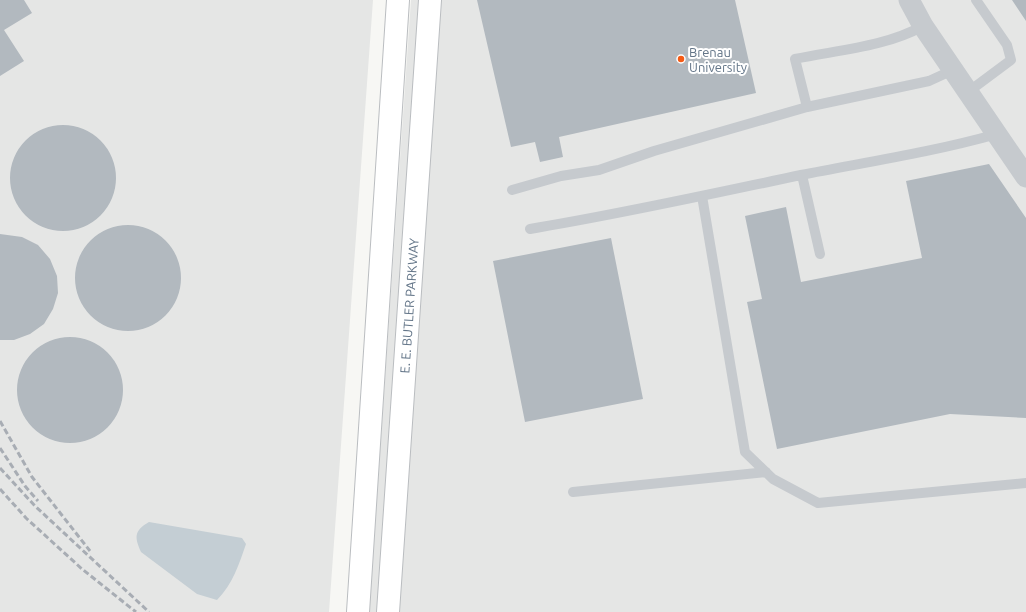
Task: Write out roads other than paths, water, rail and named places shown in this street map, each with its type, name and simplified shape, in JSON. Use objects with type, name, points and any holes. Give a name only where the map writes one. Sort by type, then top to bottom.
[{"type":"highway","points":[[358,612],[398,0]]},
{"type":"highway","name":"E. E. BUTLER PARKWAY","points":[[388,612],[430,0]]},
{"type":"street","points":[[909,0],[923,26],[1026,178]]},
{"type":"lane","points":[[968,92],[1011,60],[1007,45],[976,0]]},
{"type":"lane","points":[[807,107],[795,59],[879,42],[907,34],[923,26]]},
{"type":"lane","points":[[512,190],[561,176],[599,170],[654,151],[807,107],[929,81],[953,70]]},
{"type":"lane","points":[[530,229],[600,218],[802,175],[955,146],[997,134]]},
{"type":"lane","points":[[802,175],[820,254]]},
{"type":"lane","points":[[702,196],[745,452],[773,479],[818,503],[1026,483]]},
{"type":"lane","points":[[573,492],[766,472]]},
{"type":"railway","points":[[0,421],[32,477],[90,551]]},
{"type":"railway","points":[[0,448],[25,486],[38,501]]},
{"type":"railway","points":[[0,468],[35,506],[149,612]]},
{"type":"railway","points":[[0,489],[26,518],[82,569],[136,612]]},
{"type":"place","name":"Brenau University","points":[[681,59]]}]
